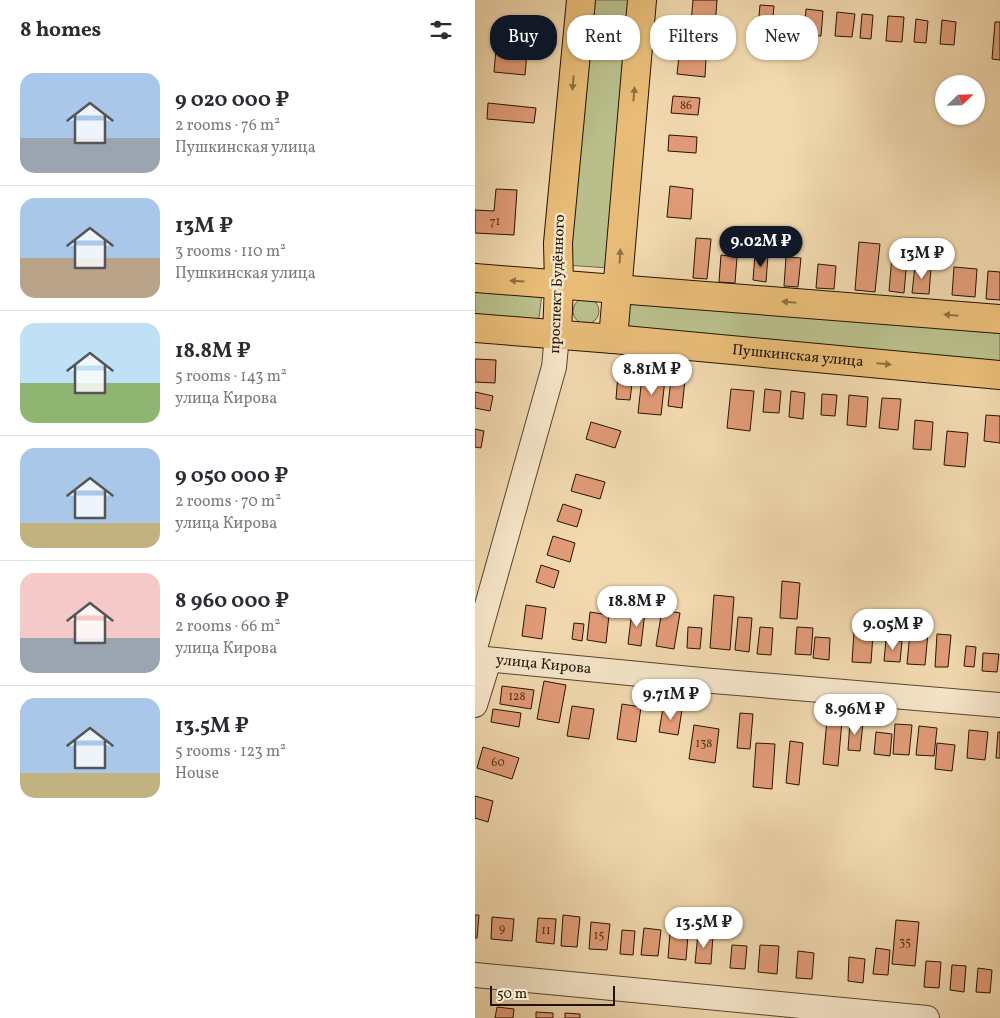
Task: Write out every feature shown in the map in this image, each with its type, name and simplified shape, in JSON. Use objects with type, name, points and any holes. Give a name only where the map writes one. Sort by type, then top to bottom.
[{"type":"main road","name":"проспект Будённого","points":[[557,335],[558,242],[581,0]]},
{"type":"main road","points":[[613,339],[642,0]]},
{"type":"main road","points":[[475,278],[1000,319]]},
{"type":"main road","name":"Пушкинская улица","points":[[475,328],[1000,375]]},
{"type":"street","name":"проспект Будённого","points":[[475,705],[480,655],[554,368],[557,335]]},
{"type":"street","name":"улица Кирова","points":[[480,655],[701,680],[1000,705]]},
{"type":"street","points":[[475,975],[927,1018]]},
{"type":"green space","points":[[591,0],[630,0],[629,15],[590,15]]},
{"type":"green space","points":[[585,60],[625,60],[609,268],[565,265]]},
{"type":"green space","points":[[475,288],[542,293],[538,327],[475,321]]},
{"type":"green space","points":[[586,298],[595,302],[599,311],[595,320],[586,324],[577,320],[573,311],[577,302]]},
{"type":"green space","points":[[629,302],[1000,330],[1000,369],[625,339]]},
{"type":"building","points":[[693,0],[717,0],[716,15],[692,15]]},
{"type":"building","points":[[760,5],[774,6],[773,15],[759,15]]},
{"type":"building","points":[[806,9],[823,11],[821,36],[818,36],[818,15],[806,15]]},
{"type":"building","points":[[837,12],[855,14],[852,37],[835,36]]},
{"type":"building","points":[[862,14],[873,15],[871,39],[860,38]]},
{"type":"building","points":[[888,16],[904,17],[902,42],[886,41]]},
{"type":"building","points":[[916,19],[928,21],[926,43],[914,42]]},
{"type":"building","points":[[942,20],[956,22],[954,45],[940,44]]},
{"type":"building","points":[[995,22],[1000,22],[1000,60],[992,59]]},
{"type":"building","points":[[495,60],[526,60],[525,75],[494,72]]},
{"type":"building","points":[[679,60],[706,60],[705,77],[677,74]]},
{"type":"building","points":[[673,96],[700,98],[698,115],[671,113]]},
{"type":"building","points":[[488,103],[536,108],[534,123],[487,119]]},
{"type":"building","points":[[669,135],[697,137],[696,153],[668,151]]},
{"type":"building","points":[[670,186],[693,189],[691,219],[667,217]]},
{"type":"building","points":[[496,189],[517,190],[514,235],[475,233],[475,210],[494,211]]},
{"type":"building","points":[[696,238],[711,239],[707,279],[693,278]]},
{"type":"building","points":[[859,242],[880,244],[875,292],[855,290]]},
{"type":"building","points":[[755,254],[768,255],[766,282],[753,280]]},
{"type":"building","points":[[721,255],[737,257],[735,283],[719,282]]},
{"type":"building","points":[[892,256],[907,258],[904,293],[889,291]]},
{"type":"building","points":[[786,257],[801,258],[798,287],[784,286]]},
{"type":"building","points":[[818,264],[836,266],[834,289],[816,288]]},
{"type":"building","points":[[915,266],[931,268],[929,294],[912,293]]},
{"type":"building","points":[[954,267],[977,269],[975,297],[952,295]]},
{"type":"building","points":[[988,271],[1000,272],[1000,300],[986,299]]},
{"type":"building","points":[[475,359],[496,360],[495,383],[475,382]]},
{"type":"building","points":[[618,374],[633,375],[630,400],[616,399]]},
{"type":"building","points":[[642,377],[665,379],[661,415],[638,413]]},
{"type":"building","points":[[671,379],[685,380],[682,408],[668,406]]},
{"type":"building","points":[[731,389],[754,391],[750,431],[727,428]]},
{"type":"building","points":[[765,389],[781,391],[779,413],[763,412]]},
{"type":"building","points":[[791,391],[805,393],[803,419],[789,417]]},
{"type":"building","points":[[475,392],[493,396],[490,411],[475,408]]},
{"type":"building","points":[[822,394],[837,395],[835,416],[821,415]]},
{"type":"building","points":[[849,395],[868,397],[866,427],[847,425]]},
{"type":"building","points":[[882,398],[901,399],[898,430],[879,428]]},
{"type":"building","points":[[986,415],[1000,416],[1000,443],[984,441]]},
{"type":"building","points":[[915,420],[933,422],[931,450],[913,449]]},
{"type":"building","points":[[591,422],[621,431],[615,448],[586,439]]},
{"type":"building","points":[[475,429],[484,431],[481,448],[475,447]]},
{"type":"building","points":[[947,431],[968,433],[965,467],[944,465]]},
{"type":"building","points":[[576,474],[605,482],[600,499],[571,491]]},
{"type":"building","points":[[563,504],[582,510],[577,527],[557,521]]},
{"type":"building","points":[[553,536],[575,543],[570,562],[547,555]]},
{"type":"building","points":[[541,565],[559,571],[554,588],[536,582]]},
{"type":"building","points":[[782,581],[800,583],[797,619],[780,618]]},
{"type":"building","points":[[714,595],[734,597],[730,650],[710,648]]},
{"type":"building","points":[[526,605],[546,608],[542,639],[522,636]]},
{"type":"building","points":[[662,610],[680,613],[674,649],[656,646]]},
{"type":"building","points":[[632,611],[645,612],[641,646],[628,644]]},
{"type":"building","points":[[590,612],[609,615],[606,643],[587,640]]},
{"type":"building","points":[[738,617],[752,618],[749,652],[735,650]]},
{"type":"building","points":[[574,623],[584,624],[582,641],[572,639]]},
{"type":"building","points":[[688,627],[702,628],[700,649],[687,648]]},
{"type":"building","points":[[760,627],[773,628],[771,655],[757,654]]},
{"type":"building","points":[[797,627],[813,628],[811,655],[795,654]]},
{"type":"building","points":[[854,632],[873,634],[871,663],[852,662]]},
{"type":"building","points":[[910,632],[928,633],[925,665],[907,664]]},
{"type":"building","points":[[937,634],[951,635],[948,667],[935,667]]},
{"type":"building","points":[[815,637],[830,638],[829,660],[813,658]]},
{"type":"building","points":[[886,640],[902,641],[900,662],[884,661]]},
{"type":"building","points":[[966,646],[976,647],[974,667],[964,666]]},
{"type":"building","points":[[983,653],[999,654],[997,672],[982,671]]},
{"type":"building","points":[[544,681],[566,685],[559,723],[537,719]]},
{"type":"building","points":[[502,686],[534,690],[531,709],[500,704]]},
{"type":"building","points":[[622,704],[641,707],[636,742],[617,739]]},
{"type":"building","points":[[572,706],[594,709],[589,739],[567,736]]},
{"type":"building","points":[[663,708],[682,710],[678,735],[659,732]]},
{"type":"building","points":[[493,709],[521,713],[519,727],[491,722]]},
{"type":"building","points":[[740,713],[753,714],[750,749],[737,748]]},
{"type":"building","points":[[827,719],[842,721],[838,766],[823,764]]},
{"type":"building","points":[[850,722],[863,723],[860,751],[848,750]]},
{"type":"building","points":[[895,724],[912,725],[909,755],[893,754]]},
{"type":"building","points":[[694,725],[719,729],[715,763],[689,759]]},
{"type":"building","points":[[919,726],[937,728],[934,756],[916,755]]},
{"type":"building","points":[[969,730],[988,732],[985,760],[967,758]]},
{"type":"building","points":[[876,732],[892,734],[890,756],[874,754]]},
{"type":"building","points":[[998,732],[1000,732],[1000,758],[996,758]]},
{"type":"building","points":[[790,741],[803,743],[799,785],[786,783]]},
{"type":"building","points":[[756,743],[775,744],[772,789],[753,787]]},
{"type":"building","points":[[937,743],[955,745],[952,771],[935,769]]},
{"type":"building","points":[[483,747],[519,758],[512,779],[477,768]]},
{"type":"building","points":[[475,796],[493,801],[488,822],[475,818]]},
{"type":"building","points":[[475,915],[479,915],[477,938],[475,938]]},
{"type":"building","points":[[563,915],[580,917],[577,947],[561,946]]},
{"type":"building","points":[[492,917],[514,919],[512,941],[491,939]]},
{"type":"building","points":[[538,918],[556,919],[554,944],[536,942]]},
{"type":"building","points":[[896,920],[919,922],[915,966],[892,964]]},
{"type":"building","points":[[591,922],[610,924],[607,950],[589,949]]},
{"type":"building","points":[[644,928],[661,930],[658,956],[641,955]]},
{"type":"building","points":[[622,930],[635,931],[633,955],[620,954]]},
{"type":"building","points":[[670,933],[688,935],[686,960],[668,958]]},
{"type":"building","points":[[698,934],[713,935],[711,964],[695,963]]},
{"type":"building","points":[[732,945],[747,946],[745,969],[730,968]]},
{"type":"building","points":[[760,945],[779,946],[777,974],[758,972]]},
{"type":"building","points":[[876,948],[890,950],[888,975],[873,974]]},
{"type":"building","points":[[798,951],[814,953],[812,979],[796,978]]},
{"type":"building","points":[[849,957],[865,959],[863,983],[848,981]]},
{"type":"building","points":[[926,961],[941,962],[939,988],[924,987]]},
{"type":"building","points":[[952,965],[966,966],[964,992],[950,990]]},
{"type":"building","points":[[978,968],[992,970],[990,993],[976,992]]},
{"type":"building","points":[[497,1007],[514,1009],[513,1018],[495,1018]]},
{"type":"building","points":[[536,1012],[553,1013],[553,1018],[536,1018]]},
{"type":"building","points":[[565,1013],[580,1014],[580,1018],[565,1018]]}]
